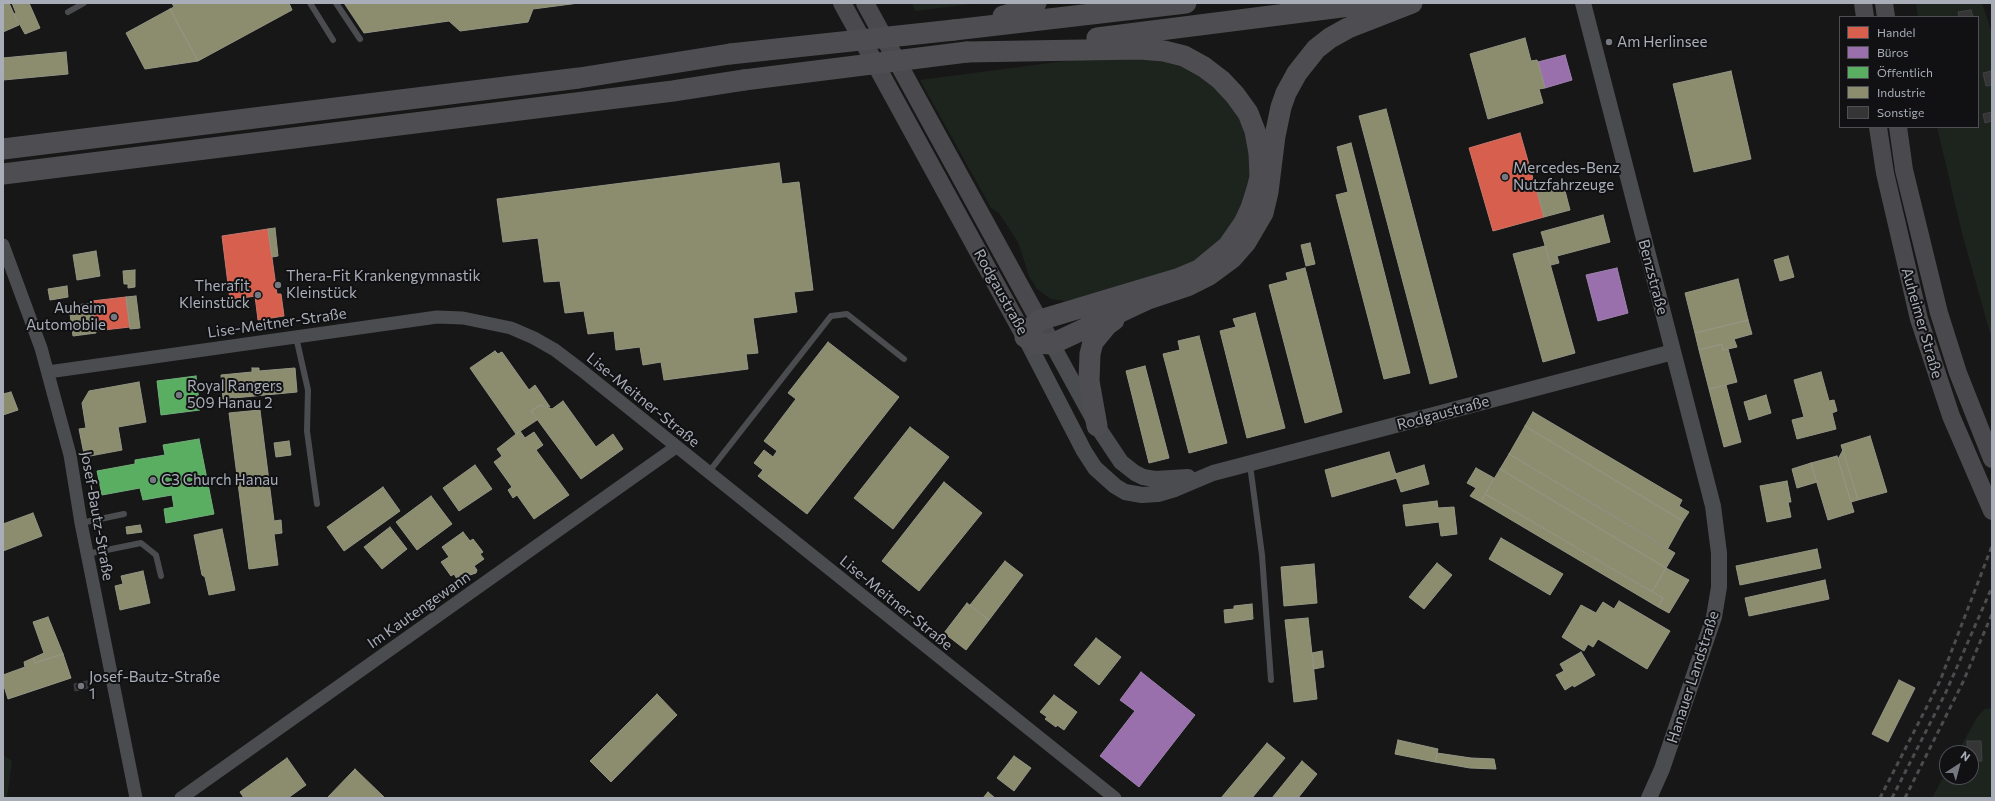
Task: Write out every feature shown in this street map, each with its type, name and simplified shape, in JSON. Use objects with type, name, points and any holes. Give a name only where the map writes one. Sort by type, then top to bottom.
[{"type":"highway","points":[[954,30],[1020,11],[1036,3]]},
{"type":"highway","points":[[3,149],[579,78],[730,54],[1186,3]]},
{"type":"highway","points":[[5,174],[673,91],[744,80],[967,52],[1198,26],[1374,3]]},
{"type":"highway","points":[[967,52],[1140,49],[1164,51],[1184,56],[1204,67],[1235,94],[1248,113],[1258,141],[1260,177],[1251,208],[1235,237],[1215,258],[1199,270],[1180,278],[1040,320],[1028,330],[1025,337],[1035,343],[1052,344],[1148,299],[1187,286],[1209,275],[1225,264],[1237,252],[1255,228],[1263,213],[1268,192],[1275,136],[1281,107],[1286,93],[1297,73],[1316,49],[1330,38],[1348,28],[1412,3]]},
{"type":"highway","points":[[1097,426],[1089,381],[1090,354],[1094,342],[1099,334],[1107,325],[1128,309]]},
{"type":"main road","name":"Rodgaustraße","points":[[842,3],[1025,337]]},
{"type":"main road","name":"Rodgaustraße","points":[[865,3],[1052,344]]},
{"type":"main road","points":[[1863,3],[1865,16]]},
{"type":"main road","points":[[1884,3],[1886,16]]},
{"type":"main road","name":"Auheimer Straße","points":[[1878,128],[1884,173],[1919,319],[1942,392],[1992,511]]},
{"type":"main road","name":"Auheimer Straße","points":[[1898,128],[1904,170],[1939,313],[1958,373],[1992,459]]},
{"type":"street","name":"Benzstraße","points":[[1583,3],[1713,506],[1719,553]]},
{"type":"street","name":"Josef-Bautz-Straße","points":[[3,245],[48,372],[70,455],[81,523],[136,798]]},
{"type":"street","name":"Lise-Meitner-Straße","points":[[48,372],[437,317],[463,318],[511,328],[534,338],[555,350],[1115,798]]},
{"type":"street","name":"Rodgaustraße","points":[[1025,337],[1084,451],[1095,468],[1108,482],[1125,492],[1142,495],[1158,494],[1176,489],[1213,473]]},
{"type":"street","name":"Rodgaustraße","points":[[1052,344],[1097,426],[1121,462],[1143,477],[1155,479],[1174,479],[1213,473],[1673,352]]},
{"type":"street","name":"Im Kautengewann","points":[[181,798],[676,447]]},
{"type":"street","name":"Hanauer Landstraße","points":[[1649,798],[1662,769],[1714,617],[1719,587],[1719,553]]},
{"type":"lane","points":[[68,12],[84,3]]},
{"type":"lane","points":[[310,3],[333,40]]},
{"type":"lane","points":[[336,3],[360,39]]},
{"type":"lane","points":[[708,473],[831,316],[847,314],[904,359]]},
{"type":"lane","points":[[296,337],[308,390],[307,430],[317,504]]},
{"type":"lane","points":[[1250,463],[1262,555],[1271,680]]},
{"type":"lane","points":[[81,523],[124,514]]},
{"type":"lane","points":[[87,554],[141,543],[156,555],[160,576]]},
{"type":"shaded area","points":[[912,3],[979,3],[915,11]]},
{"type":"shaded area","points":[[1916,3],[1982,3],[1992,33],[1992,340],[1962,233],[1937,128],[1979,128],[1979,16],[1918,16]]},
{"type":"shaded area","points":[[1141,51],[1184,61],[1233,98],[1255,161],[1241,219],[1196,266],[1088,297],[1065,301],[1051,299],[1037,289],[1029,276],[1018,242],[999,213],[991,208],[920,80]]},
{"type":"shaded area","points":[[1991,708],[1992,798],[1932,798],[1939,785],[1979,785],[1979,745],[1962,745],[1978,716],[1985,709]]},
{"type":"shaded area","points":[[3,755],[12,761],[7,798],[3,798]]},
{"type":"building: Handel","points":[[1520,133],[1544,217],[1493,231],[1469,148]]},
{"type":"building: Handel","points":[[268,229],[277,294],[281,294],[284,316],[258,320],[255,296],[230,300],[222,236]]},
{"type":"building: Handel","points":[[126,297],[130,327],[95,331],[92,301]]},
{"type":"building: Büros","points":[[1565,55],[1572,80],[1545,88],[1538,62]]},
{"type":"building: Büros","points":[[1617,268],[1628,313],[1598,321],[1586,275]]},
{"type":"building: Büros","points":[[1141,672],[1195,715],[1139,787],[1100,756],[1135,711],[1120,700]]},
{"type":"building: Öffentlich","name":"Royal Rangers 509 Hanau 2","points":[[196,376],[200,410],[161,415],[157,381]]},
{"type":"building: Öffentlich","name":"C3 Church Hanau","points":[[199,439],[214,514],[166,523],[164,509],[174,507],[172,495],[143,500],[140,488],[102,495],[97,471],[135,464],[135,460],[165,455],[163,445]]},
{"type":"building: Industrie","points":[[3,3],[9,3],[19,25],[3,32]]},
{"type":"building: Industrie","points":[[12,3],[29,3],[40,28],[25,34],[14,14],[16,13]]},
{"type":"building: Industrie","points":[[172,3],[289,3],[292,10],[198,61],[170,9],[174,7]]},
{"type":"building: Industrie","points":[[344,3],[579,3],[533,9],[528,22],[460,31],[449,21],[364,33]]},
{"type":"building: Industrie","points":[[170,9],[198,61],[145,69],[126,33]]},
{"type":"building: Industrie","points":[[1525,38],[1531,61],[1537,60],[1538,62],[1545,88],[1539,89],[1543,103],[1488,119],[1470,54]]},
{"type":"building: Industrie","points":[[66,52],[68,74],[3,80],[3,58]]},
{"type":"building: Industrie","points":[[1731,71],[1751,159],[1694,172],[1673,84]]},
{"type":"building: Industrie","points":[[1386,109],[1457,377],[1430,384],[1359,116]]},
{"type":"building: Industrie","points":[[1351,143],[1410,373],[1384,379],[1336,195],[1348,192],[1337,147]]},
{"type":"building: Industrie","points":[[779,163],[782,184],[799,182],[813,290],[794,292],[797,312],[753,318],[758,353],[746,354],[748,369],[664,380],[661,362],[643,365],[640,347],[616,350],[614,331],[588,334],[584,311],[565,313],[560,281],[544,282],[538,238],[503,242],[497,199]]},
{"type":"building: Industrie","points":[[1563,183],[1570,210],[1544,217],[1537,190]]},
{"type":"building: Industrie","points":[[1603,215],[1610,242],[1557,256],[1559,263],[1551,265],[1541,232]]},
{"type":"building: Industrie","points":[[275,228],[278,256],[272,257],[268,229]]},
{"type":"building: Industrie","points":[[1310,243],[1315,264],[1306,266],[1301,245]]},
{"type":"building: Industrie","points":[[1545,246],[1575,353],[1543,362],[1513,254]]},
{"type":"building: Industrie","points":[[96,251],[100,276],[77,280],[73,255]]},
{"type":"building: Industrie","points":[[1788,256],[1794,277],[1780,281],[1774,260]]},
{"type":"building: Industrie","points":[[1305,268],[1342,412],[1305,423],[1269,285],[1288,280],[1286,273]]},
{"type":"building: Industrie","points":[[135,270],[135,287],[128,288],[128,284],[124,284],[123,271]]},
{"type":"building: Industrie","points":[[1738,279],[1748,320],[1695,333],[1685,293]]},
{"type":"building: Industrie","points":[[67,286],[68,297],[50,300],[48,289]]},
{"type":"building: Industrie","points":[[136,296],[140,328],[130,329],[126,297]]},
{"type":"building: Industrie","points":[[92,303],[96,333],[73,336],[69,306]]},
{"type":"building: Industrie","points":[[1255,313],[1285,428],[1247,438],[1220,331],[1236,327],[1233,319]]},
{"type":"building: Industrie","points":[[1748,320],[1752,334],[1734,339],[1737,347],[1723,350],[1722,344],[1699,350],[1695,333]]},
{"type":"building: Industrie","points":[[1199,336],[1227,443],[1189,453],[1163,354],[1180,350],[1178,341]]},
{"type":"building: Industrie","points":[[828,342],[899,397],[807,514],[758,476],[763,470],[754,463],[764,450],[773,457],[777,451],[764,441],[796,399],[788,393]]},
{"type":"building: Industrie","points":[[1722,344],[1723,350],[1728,349],[1737,382],[1709,389],[1699,350]]},
{"type":"building: Industrie","points":[[495,351],[498,354],[502,352],[529,390],[535,385],[550,407],[540,405],[531,411],[537,420],[516,434],[470,368]]},
{"type":"building: Industrie","points":[[1145,366],[1169,458],[1149,463],[1126,371]]},
{"type":"building: Industrie","points":[[252,368],[259,368],[259,371],[295,368],[297,392],[223,399],[221,375],[252,372]]},
{"type":"building: Industrie","points":[[1821,372],[1829,401],[1834,400],[1837,411],[1832,413],[1836,429],[1797,439],[1792,420],[1804,417],[1794,380]]},
{"type":"building: Industrie","points":[[139,382],[146,422],[118,427],[122,450],[90,456],[90,452],[84,454],[79,429],[86,428],[82,403],[89,391]]},
{"type":"building: Industrie","points":[[1726,385],[1741,442],[1724,447],[1709,389]]},
{"type":"building: Industrie","points":[[11,392],[18,410],[3,415],[3,394]]},
{"type":"building: Industrie","points":[[1766,395],[1771,413],[1749,420],[1744,402]]},
{"type":"building: Industrie","points":[[563,401],[596,447],[613,434],[623,449],[581,479],[531,411],[540,405],[552,409]]},
{"type":"building: Industrie","points":[[260,410],[274,521],[281,520],[282,533],[274,534],[278,565],[249,569],[229,413]]},
{"type":"building: Industrie","points":[[1533,412],[1682,500],[1679,506],[1689,512],[1683,521],[1525,426]]},
{"type":"building: Industrie","points":[[1525,426],[1683,521],[1668,548],[1509,454]]},
{"type":"building: Industrie","points":[[910,427],[949,457],[893,529],[854,498]]},
{"type":"building: Industrie","points":[[520,431],[525,438],[534,432],[543,445],[536,450],[569,495],[534,519],[517,495],[513,498],[508,490],[512,487],[494,462],[502,456],[497,449]]},
{"type":"building: Industrie","points":[[1870,436],[1887,492],[1858,500],[1841,445]]},
{"type":"building: Industrie","points":[[289,441],[291,455],[276,457],[274,443]]},
{"type":"building: Industrie","points":[[1843,450],[1858,500],[1851,502],[1838,459]]},
{"type":"building: Industrie","points":[[1389,452],[1397,478],[1332,497],[1325,470]]},
{"type":"building: Industrie","points":[[1509,454],[1675,553],[1666,568],[1500,469]]},
{"type":"building: Industrie","points":[[1837,456],[1854,512],[1828,520],[1811,463]]},
{"type":"building: Industrie","points":[[1811,463],[1817,482],[1797,488],[1792,469]]},
{"type":"building: Industrie","points":[[475,465],[492,489],[459,511],[443,488]]},
{"type":"building: Industrie","points":[[1424,465],[1429,484],[1401,492],[1395,474]]},
{"type":"building: Industrie","points":[[1476,468],[1494,478],[1481,502],[1470,496],[1476,488],[1467,483]]},
{"type":"building: Industrie","points":[[1500,469],[1666,568],[1652,592],[1485,494]]},
{"type":"building: Industrie","points":[[1787,481],[1791,502],[1788,502],[1791,517],[1767,522],[1760,486]]},
{"type":"building: Industrie","points":[[944,482],[982,513],[919,591],[882,561]]},
{"type":"building: Industrie","points":[[383,487],[400,511],[344,551],[327,527]]},
{"type":"building: Industrie","points":[[1485,494],[1663,598],[1658,607],[1481,502]]},
{"type":"building: Industrie","points":[[431,496],[452,524],[417,550],[396,522]]},
{"type":"building: Industrie","points":[[1437,501],[1438,508],[1454,507],[1457,534],[1441,536],[1439,522],[1406,526],[1403,505]]},
{"type":"building: Industrie","points":[[33,513],[42,536],[3,551],[3,524]]},
{"type":"building: Industrie","points":[[140,525],[142,532],[127,534],[126,527]]},
{"type":"building: Industrie","points":[[390,527],[407,549],[382,569],[364,547]]},
{"type":"building: Industrie","points":[[222,529],[235,590],[209,595],[205,577],[202,575],[194,535]]},
{"type":"building: Industrie","points":[[463,532],[470,541],[473,539],[483,552],[480,554],[484,559],[474,566],[477,570],[476,573],[470,575],[467,572],[457,579],[454,574],[451,576],[441,562],[449,557],[442,547]]},
{"type":"building: Industrie","points":[[1501,538],[1563,574],[1550,595],[1489,559]]},
{"type":"building: Industrie","points":[[1817,549],[1821,568],[1740,585],[1736,566]]},
{"type":"building: Industrie","points":[[1005,561],[1023,575],[989,620],[970,605]]},
{"type":"building: Industrie","points":[[1437,563],[1452,575],[1424,609],[1409,597]]},
{"type":"building: Industrie","points":[[1314,564],[1317,603],[1284,606],[1281,567]]},
{"type":"building: Industrie","points":[[1666,568],[1689,580],[1669,613],[1658,607],[1663,598],[1652,592]]},
{"type":"building: Industrie","points":[[143,571],[150,603],[120,610],[115,586],[123,584],[121,576]]},
{"type":"building: Industrie","points":[[1825,580],[1829,599],[1749,616],[1745,598]]},
{"type":"building: Industrie","points":[[1619,601],[1670,631],[1647,669],[1598,639],[1593,647],[1588,644],[1584,651],[1562,637],[1581,605],[1596,613],[1603,602],[1614,609]]},
{"type":"building: Industrie","points":[[967,603],[989,620],[966,650],[944,633]]},
{"type":"building: Industrie","points":[[1252,604],[1253,619],[1225,623],[1224,610],[1234,609],[1234,606]]},
{"type":"building: Industrie","points":[[48,617],[63,654],[35,663],[33,658],[44,653],[33,622]]},
{"type":"building: Industrie","points":[[1308,618],[1317,699],[1294,702],[1285,620]]},
{"type":"building: Industrie","points":[[1096,638],[1121,657],[1099,685],[1074,665]]},
{"type":"building: Industrie","points":[[1322,651],[1324,667],[1314,669],[1312,653]]},
{"type":"building: Industrie","points":[[1581,652],[1595,675],[1574,687],[1573,685],[1565,690],[1556,675],[1564,671],[1560,664]]},
{"type":"building: Industrie","points":[[63,654],[71,678],[8,699],[3,683],[3,675],[25,667],[24,662],[33,658],[35,663]]},
{"type":"building: Industrie","points":[[1899,680],[1915,688],[1888,742],[1872,734]]},
{"type":"building: Industrie","points":[[657,694],[677,715],[611,782],[590,761]]},
{"type":"building: Industrie","points":[[1054,695],[1077,712],[1064,730],[1057,725],[1056,727],[1045,719],[1047,717],[1040,712]]},
{"type":"building: Industrie","points":[[1398,740],[1438,749],[1435,762],[1395,754]]},
{"type":"building: Industrie","points":[[1267,743],[1285,758],[1252,798],[1221,798]]},
{"type":"building: Industrie","points":[[1437,753],[1471,758],[1494,759],[1496,769],[1470,768],[1435,762]]},
{"type":"building: Industrie","points":[[1014,756],[1031,768],[1014,791],[997,778]]},
{"type":"building: Industrie","points":[[287,758],[306,785],[288,798],[244,798],[240,792]]},
{"type":"building: Industrie","points":[[1302,761],[1317,774],[1298,798],[1272,798]]},
{"type":"building: Industrie","points":[[355,769],[385,798],[327,798]]},
{"type":"building: Industrie","points":[[988,792],[995,798],[983,798]]},
{"type":"building: Sonstige","points":[[1971,10],[1973,16],[1959,16],[1958,12]]},
{"type":"building: Sonstige","points":[[1991,71],[1992,85],[1986,86],[1983,73]]},
{"type":"building: Sonstige","points":[[1992,112],[1992,121],[1985,123],[1983,114]]},
{"type":"building: Sonstige","name":"Josef-Bautz-Straße 1","points":[[87,681],[88,688],[75,691],[74,684]]},
{"type":"building: Sonstige","points":[[1967,741],[1981,741],[1982,761],[1979,761],[1979,745],[1967,745]]},
{"type":"railway","points":[[1880,798],[1940,681],[1992,546]]},
{"type":"railway","points":[[1892,798],[1946,692],[1992,587]]},
{"type":"railway","points":[[1905,798],[1963,682],[1992,614]]},
{"type":"place","name":"Am Herlinsee","points":[[1609,42]]},
{"type":"place","name":"Mercedes-Benz Nutzfahrzeuge","points":[[1505,177]]},
{"type":"place","name":"Thera-Fit Krankengymnastik Kleinstück","points":[[278,285]]},
{"type":"place","name":"Therafit Kleinstück","points":[[258,295]]},
{"type":"place","name":"Auheim Automobile","points":[[114,317]]},
{"type":"place","name":"Royal Rangers 509 Hanau 2","points":[[179,395]]},
{"type":"place","name":"C3 Church Hanau","points":[[153,480]]},
{"type":"place","name":"Josef-Bautz-Straße 1","points":[[81,686]]}]
